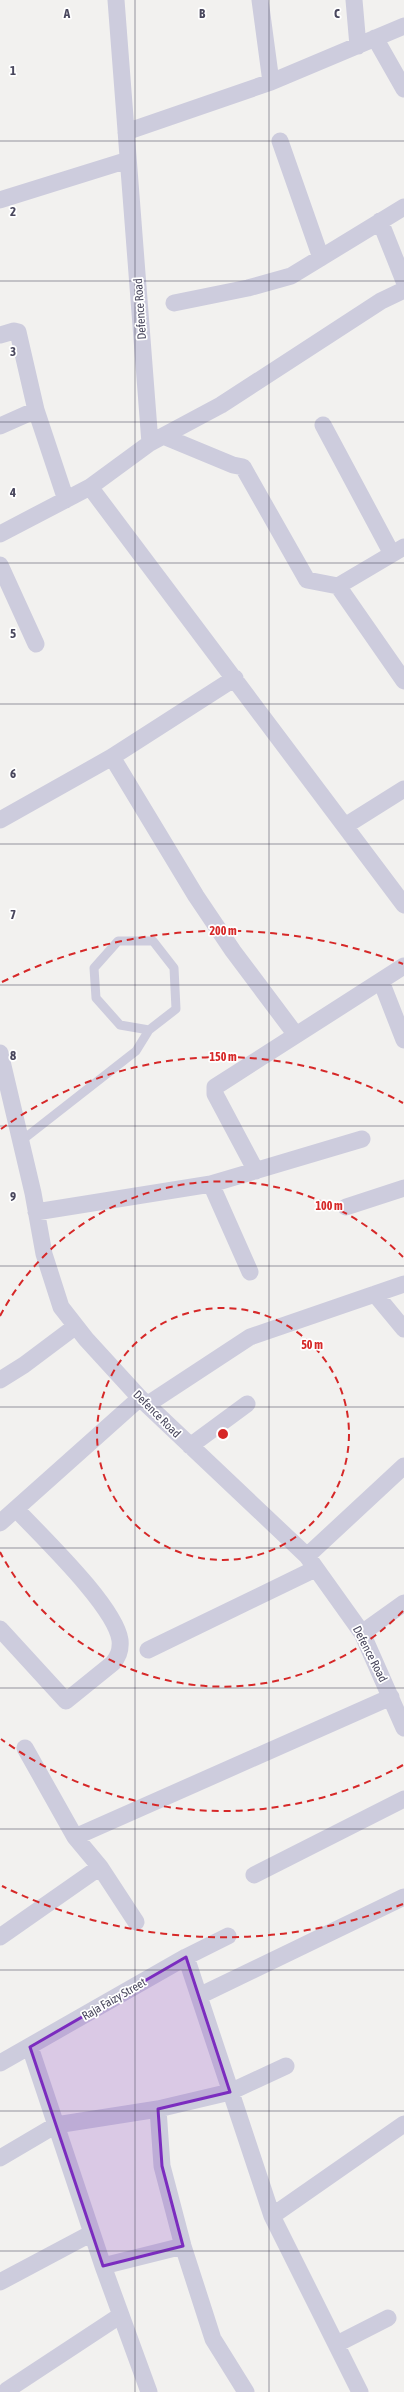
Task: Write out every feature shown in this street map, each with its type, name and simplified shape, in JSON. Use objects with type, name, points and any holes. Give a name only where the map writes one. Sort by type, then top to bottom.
[{"type":"street","name":"Defence Road","points":[[116,0],[128,160],[157,439]]},
{"type":"street","points":[[260,0],[270,82]]},
{"type":"street","points":[[354,0],[358,46]]},
{"type":"street","points":[[126,132],[270,82],[404,26]]},
{"type":"street","points":[[375,38],[404,89]]},
{"type":"street","points":[[280,141],[321,258]]},
{"type":"street","points":[[0,200],[128,160]]},
{"type":"street","points":[[174,303],[248,288],[291,276],[404,207]]},
{"type":"street","points":[[380,221],[404,281]]},
{"type":"street","points":[[0,534],[90,487],[157,439],[221,405],[382,301],[404,290]]},
{"type":"street","points":[[0,335],[14,331],[18,332],[36,410],[66,500]]},
{"type":"street","points":[[0,426],[36,410]]},
{"type":"street","points":[[157,439],[243,467],[307,580],[338,586],[398,550],[323,425]]},
{"type":"street","points":[[90,487],[235,678],[404,905]]},
{"type":"street","points":[[0,565],[36,644]]},
{"type":"street","points":[[338,586],[404,681]]},
{"type":"street","points":[[0,820],[112,757],[235,678]]},
{"type":"street","points":[[112,757],[200,902],[232,951],[296,1035]]},
{"type":"street","points":[[345,826],[404,789]]},
{"type":"street","points":[[256,1171],[215,1094],[215,1087],[404,966]]},
{"type":"street","points":[[381,981],[404,1040]]},
{"type":"street","name":"Defence Road","points":[[0,1052],[44,1254],[61,1307],[76,1326],[144,1401],[311,1562],[362,1633],[404,1728]]},
{"type":"street","points":[[36,1212],[210,1184],[362,1139]]},
{"type":"street","points":[[210,1184],[250,1272]]},
{"type":"street","points":[[346,1207],[404,1188]]},
{"type":"street","points":[[0,1523],[144,1401],[250,1337],[404,1284]]},
{"type":"street","points":[[375,1294],[404,1329]]},
{"type":"street","points":[[0,1380],[24,1365],[76,1326]]},
{"type":"street","points":[[190,1446],[247,1404]]},
{"type":"street","points":[[148,1650],[311,1562],[404,1466]]},
{"type":"street","points":[[0,1629],[66,1701],[114,1663],[118,1656],[120,1639],[99,1599],[16,1509]]},
{"type":"street","points":[[362,1633],[404,1603]]},
{"type":"street","points":[[75,1837],[391,1697]]},
{"type":"street","points":[[25,1748],[75,1837],[100,1867],[136,1922]]},
{"type":"street","points":[[254,1875],[404,1799]]},
{"type":"street","points":[[0,1937],[100,1867]]},
{"type":"street","points":[[199,1996],[404,1897]]},
{"type":"street","name":"Raja Faizy Street","points":[[0,2063],[30,2048],[186,1957],[228,1936]]},
{"type":"street","points":[[186,1957],[272,2216],[360,2392]]},
{"type":"street","points":[[30,2048],[103,2266],[149,2392]]},
{"type":"street","points":[[0,2158],[56,2125],[158,2109],[230,2092],[286,2066]]},
{"type":"street","points":[[158,2109],[162,2166],[183,2246],[213,2340],[246,2392]]},
{"type":"street","points":[[272,2216],[404,2124]]},
{"type":"street","points":[[0,2282],[92,2233]]},
{"type":"street","points":[[103,2266],[183,2246]]},
{"type":"street","points":[[8,2390],[121,2315]]},
{"type":"street","points":[[337,2344],[388,2318]]},
{"type":"lane","points":[[20,1141],[136,1051],[149,1030],[176,1009],[174,968],[153,941],[118,941],[94,968],[96,998],[120,1025],[149,1030]]},
{"type":"highlighted area","points":[[186,1957],[230,2092],[158,2109],[162,2166],[183,2246],[103,2266],[30,2047]]}]
